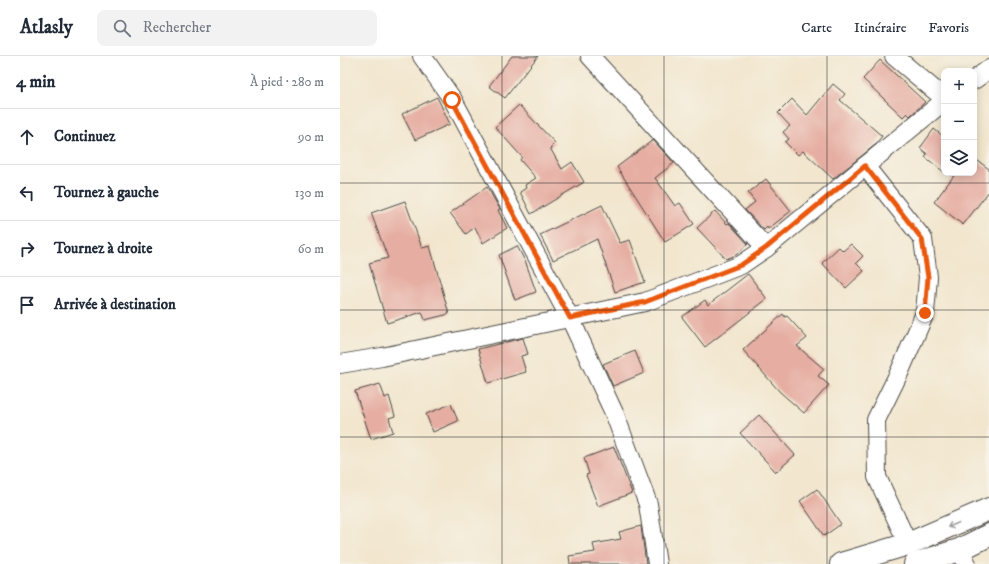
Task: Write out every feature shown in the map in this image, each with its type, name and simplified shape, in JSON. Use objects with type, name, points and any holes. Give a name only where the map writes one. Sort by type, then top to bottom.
[{"type":"highway","points":[[912,554],[989,509]]},
{"type":"highway","points":[[841,564],[912,554],[963,557],[989,535]]},
{"type":"street","points":[[422,56],[452,100],[570,318],[615,415],[648,504],[657,564]]},
{"type":"street","points":[[590,56],[766,248]]},
{"type":"street","points":[[894,56],[941,95]]},
{"type":"street","points":[[977,78],[989,69]]},
{"type":"street","points":[[340,364],[382,357],[645,302],[741,265],[766,248],[941,103]]},
{"type":"street","points":[[865,166],[922,239],[928,277],[925,313],[900,371],[876,420],[877,478],[912,554]]},
{"type":"building","points":[[512,56],[538,56],[505,98],[489,86]]},
{"type":"building","points":[[880,60],[925,102],[910,116],[907,113],[903,117],[863,79]]},
{"type":"building","points":[[833,84],[845,94],[840,100],[882,136],[875,145],[833,179],[803,151],[798,155],[785,142],[789,139],[783,132],[790,126],[778,113],[792,99],[807,115]]},
{"type":"building","points":[[437,97],[450,124],[415,140],[402,114]]},
{"type":"building","points":[[519,105],[555,143],[550,148],[562,169],[572,162],[584,182],[531,214],[520,192],[526,188],[525,185],[536,178],[520,160],[522,157],[495,127]]},
{"type":"building","points":[[934,129],[941,135],[941,170],[925,157],[927,154],[920,148]]},
{"type":"building","points":[[653,140],[674,163],[655,178],[675,206],[680,203],[694,224],[665,242],[617,167]]},
{"type":"building","points":[[977,160],[989,169],[989,191],[963,225],[934,202],[954,176],[977,176]]},
{"type":"building","points":[[766,179],[791,211],[768,229],[767,227],[764,230],[745,210],[755,202],[748,193]]},
{"type":"building","points":[[487,187],[500,209],[498,210],[507,228],[483,243],[475,227],[466,234],[450,213]]},
{"type":"building","points":[[405,201],[422,248],[430,246],[449,314],[425,320],[422,312],[387,323],[369,263],[388,258],[371,213]]},
{"type":"building","points":[[602,205],[620,243],[630,240],[645,282],[615,292],[597,239],[553,260],[540,235]]},
{"type":"building","points":[[715,211],[727,224],[729,223],[748,244],[736,255],[726,259],[697,228]]},
{"type":"building","points":[[851,244],[863,256],[856,263],[864,271],[846,288],[822,263],[839,247],[843,251]]},
{"type":"building","points":[[517,246],[526,263],[536,292],[515,300],[499,255]]},
{"type":"building","points":[[748,274],[767,299],[705,347],[682,317],[705,300],[708,305]]},
{"type":"building","points":[[783,314],[785,317],[787,316],[807,338],[797,346],[824,369],[818,376],[829,385],[804,413],[780,392],[743,350]]},
{"type":"building","points":[[523,338],[528,354],[521,356],[526,372],[488,383],[478,349]]},
{"type":"building","points":[[635,351],[644,373],[613,386],[603,364]]},
{"type":"building","points":[[380,384],[385,398],[389,396],[395,416],[389,418],[393,432],[371,439],[355,391]]},
{"type":"building","points":[[451,404],[458,421],[433,432],[426,414]]},
{"type":"building","points":[[759,415],[795,455],[776,472],[740,433]]},
{"type":"building","points":[[614,447],[632,493],[598,506],[586,475],[589,474],[584,458]]},
{"type":"building","points":[[817,489],[841,524],[824,536],[800,501]]},
{"type":"building","points":[[641,526],[646,564],[570,564],[569,556],[595,552],[593,544],[621,539],[619,532]]},
{"type":"route","points":[[452,100],[570,318],[645,302],[741,265],[766,248],[865,166],[922,239],[928,277],[925,313]]}]
